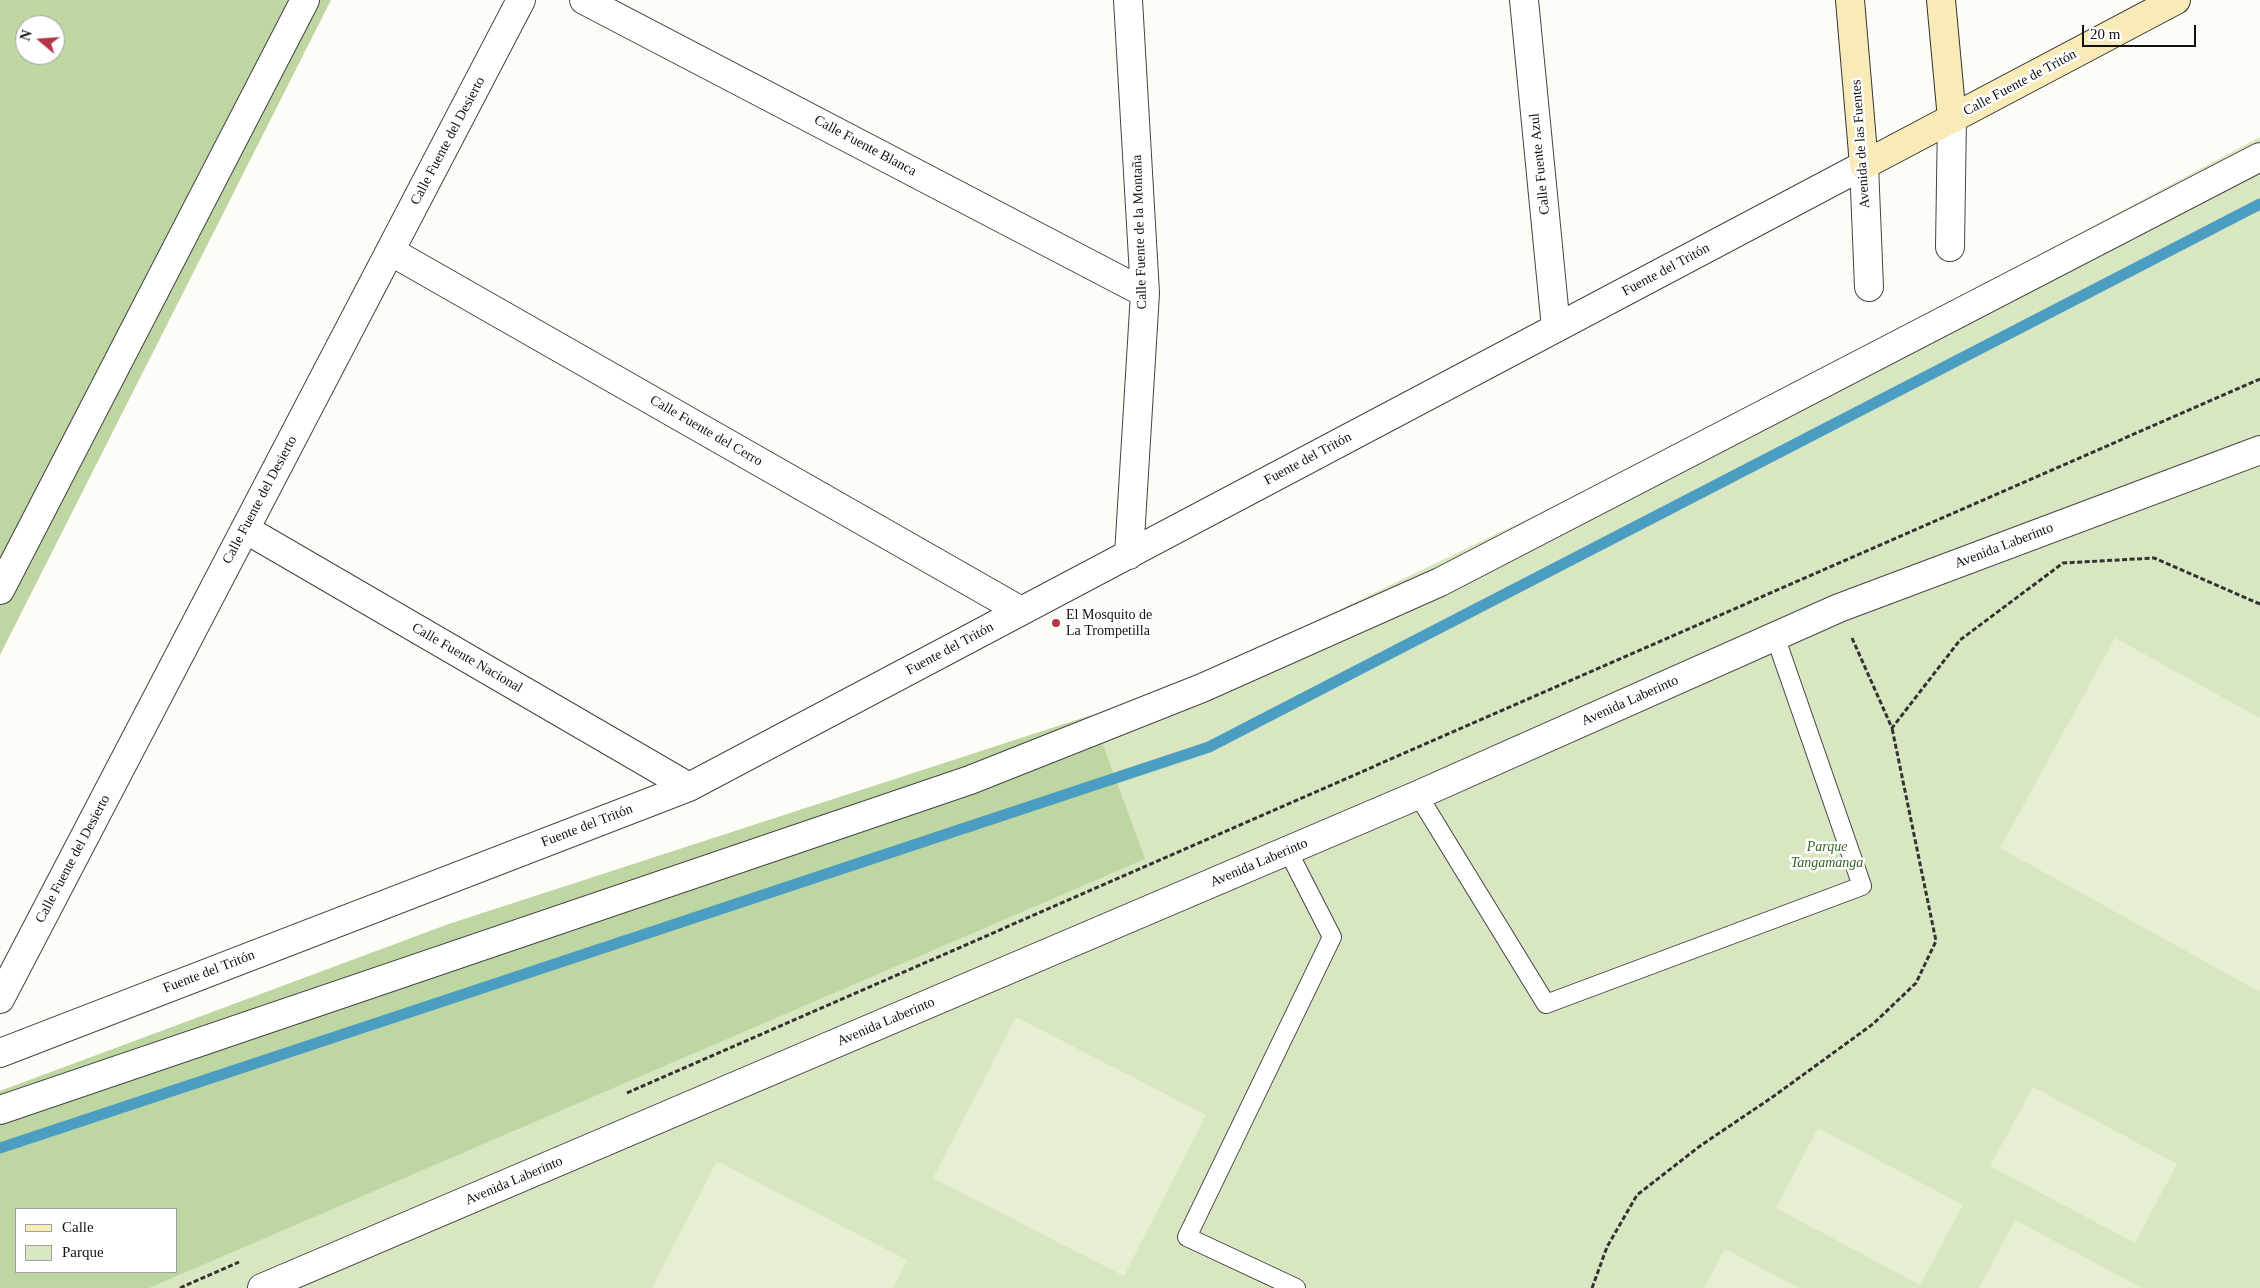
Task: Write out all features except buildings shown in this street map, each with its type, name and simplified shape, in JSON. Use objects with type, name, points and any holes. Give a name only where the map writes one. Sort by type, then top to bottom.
[{"type":"street","points":[[0,590],[306,0]]},
{"type":"street","name":"Calle Fuente del Desierto","points":[[0,999],[521,0]]},
{"type":"street","name":"Calle Fuente Blanca","points":[[584,0],[1146,292]]},
{"type":"street","name":"Calle Fuente de la Montaña","points":[[1128,0],[1146,292],[1128,555]]},
{"type":"street","name":"Calle Fuente Azul","points":[[1524,0],[1556,328]]},
{"type":"street","name":"Avenida de las Fuentes","points":[[1850,0],[1864,165],[1869,287]]},
{"type":"street","points":[[1941,0],[1952,119],[1950,247]]},
{"type":"street","name":"Calle Fuente de Tritón","points":[[1864,165],[2176,0]]},
{"type":"street","points":[[0,1110],[970,780],[1202,688],[1440,582],[2260,158]]},
{"type":"street","name":"Fuente del Tritón","points":[[0,1053],[689,787],[1864,165]]},
{"type":"street","name":"Calle Fuente del Cerro","points":[[390,251],[1022,611]]},
{"type":"street","name":"Avenida Laberinto","points":[[262,1288],[1418,795],[1839,608],[2260,450]]},
{"type":"street","name":"Calle Fuente Nacional","points":[[245,529],[689,787]]},
{"type":"lane","points":[[1418,795],[1546,1004],[1862,886],[1775,636]]},
{"type":"lane","points":[[1288,851],[1332,938],[1187,1237],[1296,1288]]},
{"type":"path","points":[[620,1096],[2260,379]]},
{"type":"path","points":[[1892,728],[1960,640],[2063,563],[2154,558],[2260,604]]},
{"type":"path","points":[[1592,1288],[1607,1247],[1637,1194],[1700,1146],[1774,1096],[1873,1024],[1916,983],[1936,941],[1892,728],[1839,608]]},
{"type":"path","points":[[180,1288],[244,1260]]},
{"type":"green space","points":[[0,0],[331,0],[0,655]]},
{"type":"green space","name":"Parque Tangamanga","points":[[2260,137],[2260,1288],[0,1288],[0,1091],[449,924],[1092,715],[1226,664],[1696,438]]},
{"type":"green space","points":[[2115,638],[2260,718],[2260,992],[2000,848]]},
{"type":"green space","points":[[1092,715],[1145,859],[149,1288],[0,1288],[0,1091],[449,924]]},
{"type":"green space","points":[[1016,1017],[1206,1115],[1124,1276],[933,1178]]},
{"type":"green space","points":[[2033,1087],[2177,1164],[2135,1243],[1990,1166]]},
{"type":"green space","points":[[1818,1128],[1963,1205],[1920,1285],[1776,1208]]},
{"type":"green space","points":[[717,1161],[907,1260],[893,1288],[652,1288]]},
{"type":"green space","points":[[2015,1220],[2142,1288],[1979,1288]]},
{"type":"green space","points":[[1725,1249],[1799,1288],[1704,1288]]},
{"type":"waterway","points":[[0,1148],[1209,747],[2260,204]]},
{"type":"place","name":"El Mosquito de La Trompetilla","points":[[1056,623]]}]
